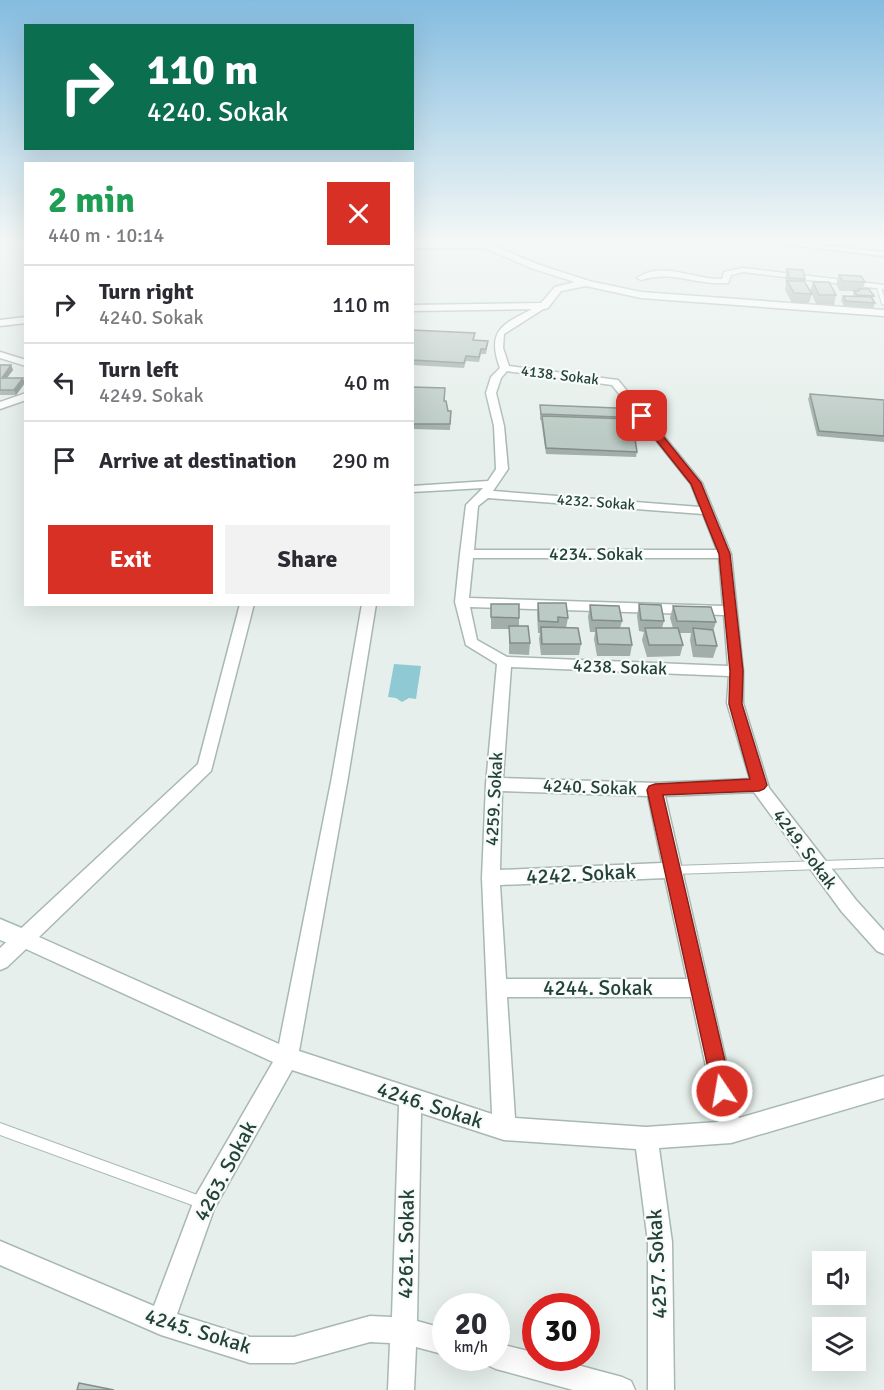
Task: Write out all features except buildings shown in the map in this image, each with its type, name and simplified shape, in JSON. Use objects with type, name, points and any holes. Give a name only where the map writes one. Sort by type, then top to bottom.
[{"type":"street","points":[[504,662],[471,642],[462,602],[466,554],[472,505],[489,489],[502,469],[499,426],[490,393],[496,377],[505,368],[497,344],[499,335],[503,330],[541,308]]},
{"type":"street","points":[[818,308],[884,313]]},
{"type":"street","points":[[0,323],[24,320]]},
{"type":"street","points":[[0,355],[24,362]]},
{"type":"street","name":"4138. Sokak","points":[[505,368],[615,382]]},
{"type":"street","name":"4249. Sokak","points":[[615,382],[696,483],[725,554],[736,671],[735,704],[760,790],[849,906],[884,945]]},
{"type":"street","points":[[0,406],[24,397]]},
{"type":"street","name":"4232. Sokak","points":[[414,489],[489,489],[706,511]]},
{"type":"street","name":"4234. Sokak","points":[[466,554],[725,554]]},
{"type":"street","points":[[462,602],[730,611]]},
{"type":"street","points":[[0,961],[206,767],[246,606]]},
{"type":"street","name":"4263. Sokak","points":[[161,1322],[204,1203],[287,1058],[340,777],[369,606]]},
{"type":"street","name":"4238. Sokak","points":[[504,662],[736,671]]},
{"type":"street","name":"4259. Sokak","points":[[504,662],[494,784],[491,878],[504,1129]]},
{"type":"street","name":"4240. Sokak","points":[[494,784],[655,790],[759,785]]},
{"type":"street","points":[[655,790],[731,1132]]},
{"type":"street","name":"4242. Sokak","points":[[491,878],[672,870]]},
{"type":"street","name":"4246. Sokak","points":[[0,929],[287,1058],[504,1129],[646,1138],[731,1132],[884,1088]]},
{"type":"street","name":"4244. Sokak","points":[[495,988],[700,988]]},
{"type":"street","name":"4261. Sokak","points":[[400,1390],[405,1331],[410,1098]]},
{"type":"street","name":"4257. Sokak","points":[[646,1138],[660,1242],[661,1390]]},
{"type":"street","name":"4245. Sokak","points":[[0,1253],[161,1322],[250,1350],[294,1350],[370,1329],[405,1331],[432,1338]]},
{"type":"street","points":[[510,1360],[622,1390]]},
{"type":"lane","points":[[672,870],[884,863]]},
{"type":"lane","points":[[0,1129],[204,1203]]},
{"type":"water","points":[[394,664],[421,666],[416,699],[409,698],[402,702],[388,697]]},
{"type":"route","points":[[642,416],[696,483],[725,554],[736,671],[735,704],[759,785],[655,790],[722,1091]]}]
